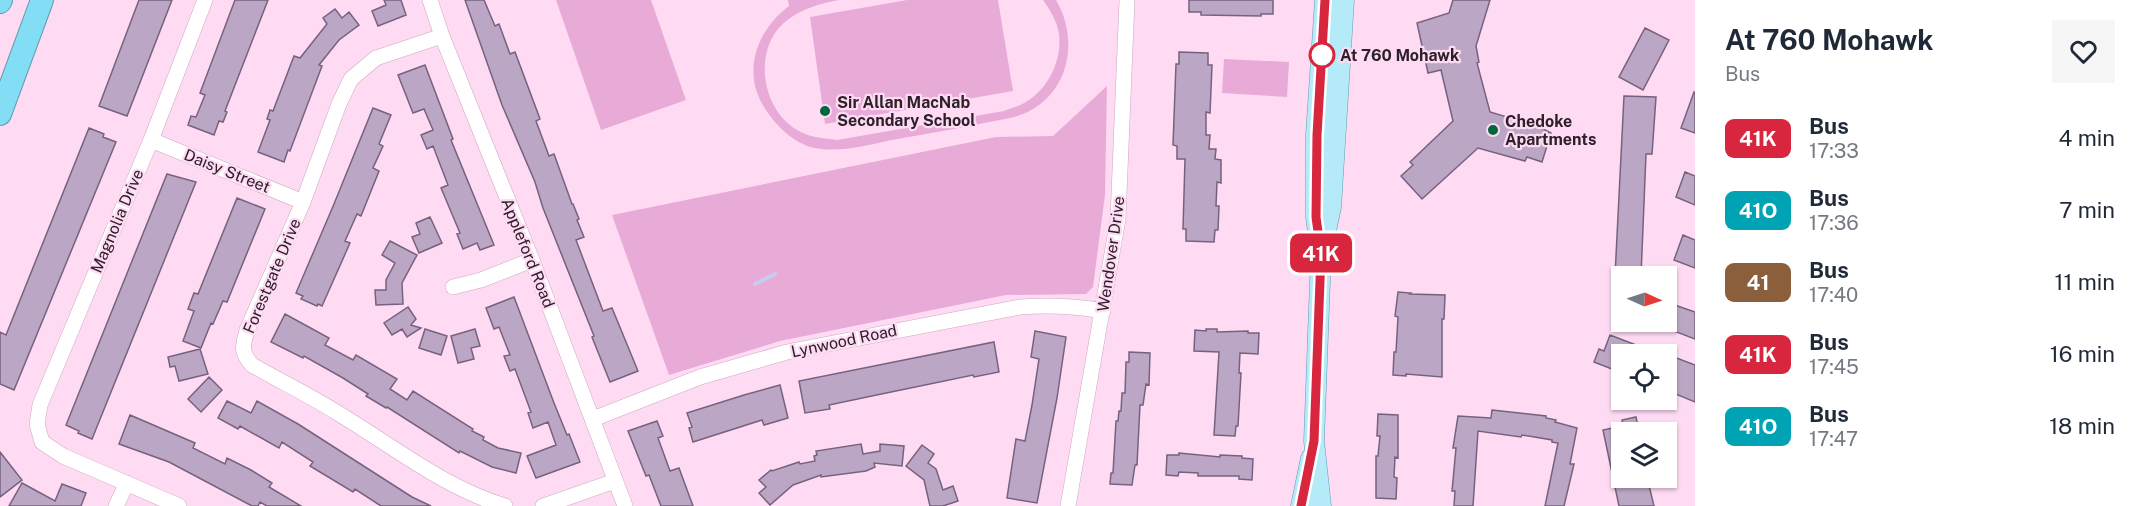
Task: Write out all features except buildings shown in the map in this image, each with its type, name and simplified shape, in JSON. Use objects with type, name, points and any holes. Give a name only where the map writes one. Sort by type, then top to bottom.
[{"type":"highway","points":[[2,109],[42,0]]},
{"type":"main road","points":[[1321,506],[1314,441],[1321,254],[1316,217],[1316,162],[1325,0]]},
{"type":"main road","points":[[1321,254],[1331,207],[1344,0]]},
{"type":"main road","points":[[1301,506],[1314,441]]},
{"type":"street","name":"Magnolia Drive","points":[[127,483],[63,456],[42,442],[37,424],[40,405],[152,140],[204,0]]},
{"type":"street","name":"Appleford Road","points":[[430,0],[625,506]]},
{"type":"street","name":"Wendover Drive","points":[[1068,506],[1119,219],[1127,0]]},
{"type":"street","name":"Forestgate Drive","points":[[442,36],[376,58],[351,80],[339,104],[303,202],[248,330],[243,348],[245,356],[252,365],[336,412],[408,458],[471,493],[504,506]]},
{"type":"street","name":"Daisy Street","points":[[152,140],[303,202]]},
{"type":"street","points":[[453,287],[481,280],[532,260]]},
{"type":"street","name":"Lynwood Road","points":[[593,419],[700,377],[787,352],[1020,307],[1082,307],[1103,312]]},
{"type":"street","points":[[543,506],[615,481]]},
{"type":"street","points":[[116,506],[127,483],[179,506]]},
{"type":"shaded area","points":[[556,0],[651,0],[686,100],[601,130]]},
{"type":"shaded area","points":[[788,0],[839,0],[814,6],[791,17],[778,29],[770,42],[766,56],[765,71],[771,100],[789,124],[814,137],[837,140],[1004,111],[1026,102],[1047,81],[1058,54],[1058,29],[1043,0],[1056,0],[1063,14],[1067,30],[1067,61],[1055,89],[1031,110],[1021,115],[854,148],[834,150],[815,148],[794,139],[775,122],[761,101],[754,80],[753,69],[761,38],[773,21],[789,6]]},
{"type":"shaded area","points":[[907,0],[998,0],[1013,91],[825,124],[810,17]]},
{"type":"shaded area","points":[[1224,59],[1289,62],[1287,97],[1222,93]]},
{"type":"shaded area","points":[[1107,86],[1105,195],[1093,287],[1086,294],[1006,295],[780,341],[669,375],[612,215],[996,137],[1053,136]]},
{"type":"waterway","points":[[755,284],[775,274]]},
{"type":"bus line","name":"41K","points":[[1301,506],[1314,441],[1321,254],[1316,217],[1317,135],[1325,0]]},
{"type":"place","name":"At 760 Mohawk","points":[[1322,55]]},
{"type":"place","name":"Sir Allan MacNab Secondary School","points":[[825,111]]},
{"type":"place","name":"Chedoke Apartments","points":[[1493,130]]}]
